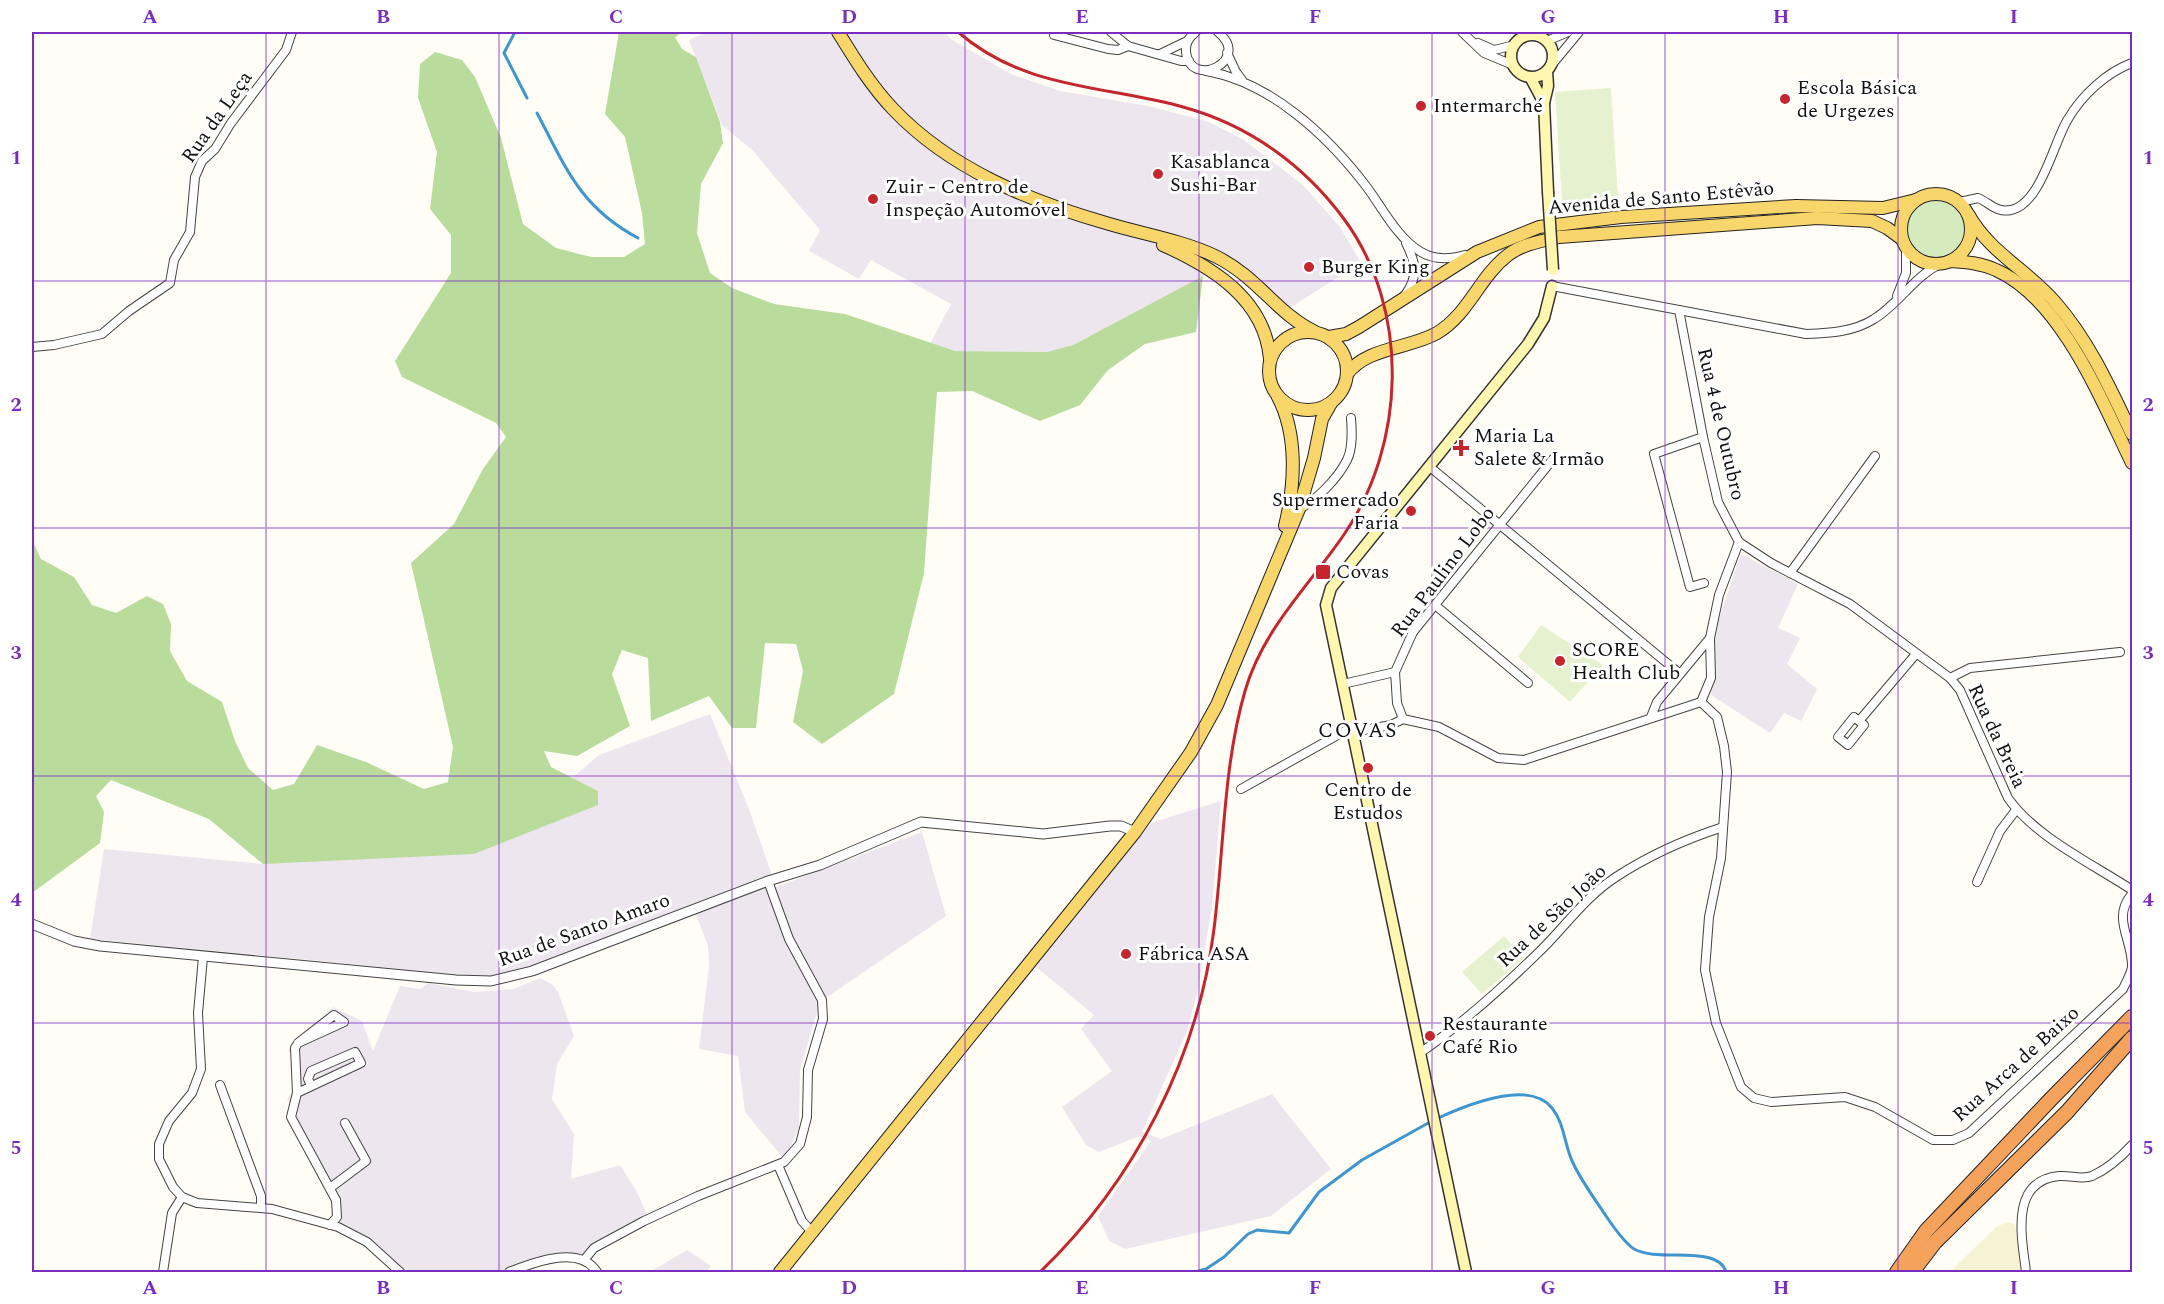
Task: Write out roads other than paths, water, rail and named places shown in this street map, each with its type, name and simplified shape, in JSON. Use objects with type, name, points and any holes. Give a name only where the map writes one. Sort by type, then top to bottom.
[{"type":"highway","points":[[1897,1272],[1926,1231],[2051,1099],[2133,1017]]},
{"type":"highway","points":[[1911,1272],[1935,1242],[2067,1112],[2133,1038]]},
{"type":"main road","points":[[780,1272],[1135,832],[1206,727],[1299,509],[1314,458],[1322,419],[1331,403],[1339,395],[1347,374],[1343,353],[1329,337],[1315,332],[1286,314],[1252,279],[1228,263],[1189,246],[1126,229],[1018,192],[982,176],[944,152],[893,109],[838,32]]},
{"type":"main road","points":[[1544,103],[1530,76],[1518,71],[1514,65],[1512,51],[1515,45],[1532,33],[1545,37],[1553,54],[1548,69],[1548,86],[1544,103],[1553,270]]},
{"type":"main road","points":[[1530,76],[1548,69]]},
{"type":"main road","points":[[2133,434],[2098,365],[2069,319],[2038,284],[1983,238],[1960,202],[1941,194],[1928,194],[1916,200],[1902,220],[1904,243],[1921,260],[1983,265],[2021,285],[2046,311],[2084,368],[2133,463]]},
{"type":"main road","name":"Avenida de Santo Estêvão","points":[[1329,337],[1346,334],[1359,327],[1477,252],[1517,235],[1565,222],[1814,205],[1883,208],[1916,200]]},
{"type":"main road","points":[[1946,262],[1968,244],[1972,229],[1968,214]]},
{"type":"main road","name":"Avenida de Santo Estêvão","points":[[1347,374],[1354,365],[1371,355],[1415,343],[1439,332],[1467,306],[1490,273],[1507,255],[1524,247],[1559,237],[1817,218],[1872,221],[1887,228],[1904,243]]},
{"type":"main road","points":[[1126,229],[1200,262],[1229,283],[1253,310],[1266,338],[1270,360],[1269,372],[1286,414],[1293,467],[1289,512],[1276,564]]},
{"type":"main road","points":[[1466,1272],[1326,605],[1331,588],[1528,344],[1544,318],[1552,286]]},
{"type":"main road","points":[[1270,360],[1282,341],[1304,332],[1315,332]]},
{"type":"main road","points":[[1276,393],[1295,408],[1314,409],[1331,403]]},
{"type":"street","name":"Rua da Leça","points":[[32,347],[54,345],[102,334],[129,311],[170,283],[174,260],[190,232],[195,177],[202,161],[215,149],[231,123],[286,50],[292,32]]},
{"type":"street","points":[[1111,32],[1128,46],[1181,61],[1189,61]]},
{"type":"street","points":[[1160,54],[1187,41],[1196,32]]},
{"type":"street","points":[[1545,37],[1568,32]]},
{"type":"street","points":[[1548,69],[1579,32]]},
{"type":"street","points":[[1222,33],[1227,53],[1236,72],[1244,81],[1287,109],[1323,138],[1365,184],[1404,239],[1415,264],[1416,273],[1414,281],[1402,299]]},
{"type":"street","points":[[1464,34],[1494,50],[1515,45]]},
{"type":"street","points":[[1464,34],[1484,53],[1514,65]]},
{"type":"street","points":[[1054,35],[1108,50],[1118,50],[1128,46]]},
{"type":"street","points":[[1187,41],[1186,54],[1189,61],[1199,69],[1244,81]]},
{"type":"street","points":[[1206,70],[1219,67],[1227,53]]},
{"type":"street","points":[[1960,202],[1978,198],[1998,210],[2019,207],[2044,174],[2072,113],[2109,74],[2133,63]]},
{"type":"street","points":[[1404,239],[1422,253],[1437,258],[1450,258],[1477,252]]},
{"type":"street","points":[[1894,301],[1906,273],[1904,243]]},
{"type":"street","points":[[1553,270],[1552,286],[1806,334],[1840,332],[1874,320],[1921,275],[1946,262]]},
{"type":"street","name":"Rua 4 de Outubro","points":[[1679,310],[1703,437],[1719,502],[1739,542]]},
{"type":"street","points":[[1299,509],[1310,504],[1348,459],[1352,435],[1351,418]]},
{"type":"street","points":[[1703,437],[1654,454],[1690,587],[1704,584]]},
{"type":"street","points":[[1790,573],[1875,456]]},
{"type":"street","name":"Rua Paulino Lobo","points":[[1403,719],[1397,703],[1395,672],[1413,632],[1553,459]]},
{"type":"street","points":[[1430,467],[1679,673]]},
{"type":"street","points":[[1241,789],[1353,729],[1391,725],[1403,719],[1439,727],[1498,758],[1524,760],[1701,702],[1711,678],[1710,638],[1719,595],[1739,542],[1790,573],[1850,604],[1950,678],[1971,668],[2120,652]]},
{"type":"street","points":[[1435,605],[1528,683]]},
{"type":"street","points":[[1651,717],[1657,702],[1710,638]]},
{"type":"street","points":[[1859,721],[1916,654]]},
{"type":"street","points":[[1343,684],[1395,672]]},
{"type":"street","name":"Rua da Breia","points":[[1950,678],[1960,690],[2008,798],[2016,810],[2038,829],[2133,892]]},
{"type":"street","name":"Rua Arca de Baixo","points":[[1701,702],[1717,717],[1724,746],[1726,772],[1723,827],[1705,970],[1716,1023],[1741,1087],[1754,1098],[1771,1102],[1845,1097],[1875,1107],[1933,1140],[1953,1140],[1969,1133],[2123,989],[2132,969],[2131,954],[2122,923],[2126,902],[2133,892]]},
{"type":"street","points":[[1977,882],[2000,831],[2016,810]]},
{"type":"street","name":"Rua de Santo Amaro","points":[[32,924],[75,941],[100,946],[202,957],[491,981],[532,971],[768,881],[820,865],[921,822],[1043,834],[1110,826],[1120,826],[1135,832]]},
{"type":"street","name":"Rua de São João","points":[[1420,1053],[1444,1037],[1539,952],[1579,908],[1615,878],[1667,850],[1723,827]]},
{"type":"street","points":[[584,1260],[594,1248],[644,1221],[698,1196],[778,1165],[792,1155],[804,1134],[808,1070],[819,1033],[823,1008],[820,993],[789,939],[768,881]]},
{"type":"street","points":[[202,957],[198,1013],[200,1074],[192,1093],[163,1131],[159,1144],[164,1170],[182,1197],[197,1203],[261,1208],[330,1225],[367,1242],[400,1272]]},
{"type":"street","points":[[298,1043],[344,1022],[334,1015],[298,1043],[295,1048],[297,1093],[291,1117],[339,1208],[338,1217],[330,1225]]},
{"type":"street","points":[[297,1093],[361,1064],[355,1052],[311,1071],[308,1079],[311,1085]]},
{"type":"street","points":[[220,1085],[261,1196],[261,1208]]},
{"type":"street","points":[[330,1188],[366,1161],[345,1123]]},
{"type":"street","points":[[2026,1272],[2020,1222],[2023,1202],[2037,1184],[2058,1176],[2090,1177],[2118,1161],[2133,1145]]},
{"type":"street","points":[[778,1165],[802,1221],[812,1232]]},
{"type":"street","points":[[163,1272],[172,1213],[182,1197]]},
{"type":"street","points":[[509,1272],[559,1258],[584,1260],[597,1272]]},
{"type":"waterway","points":[[515,32],[504,53],[527,98]]},
{"type":"waterway","points":[[537,113],[566,169],[588,199],[618,226],[638,238]]},
{"type":"waterway","points":[[1436,1119],[1496,1097],[1528,1095],[1541,1099],[1556,1114],[1570,1156],[1583,1181],[1612,1226],[1630,1246],[1645,1253],[1700,1256],[1712,1259],[1721,1264],[1726,1272]]},
{"type":"waterway","points":[[1195,1272],[1206,1269],[1224,1257],[1248,1234],[1257,1230],[1289,1233],[1319,1192],[1362,1160],[1430,1122]]},
{"type":"railway","points":[[958,32],[984,51],[1010,65],[1066,83],[1183,107],[1230,124],[1273,150],[1311,181],[1344,219],[1366,255],[1381,294],[1390,335],[1392,378],[1389,420],[1379,461],[1364,500],[1343,536],[1275,628],[1263,648],[1245,691],[1232,749],[1214,929],[1206,977],[1177,1070],[1156,1115],[1132,1158],[1105,1199],[1074,1237],[1040,1272]]},
{"type":"place","name":"Escola Básica de Urgezes","points":[[1785,99]]},
{"type":"place","name":"Intermarché","points":[[1421,106]]},
{"type":"place","name":"Kasablanca Sushi-Bar","points":[[1158,174]]},
{"type":"place","name":"Zuir - Centro de Inspeção Automóvel","points":[[873,199]]},
{"type":"place","name":"Burger King","points":[[1309,267]]},
{"type":"place","name":"Maria La Salete & Irmão","points":[[1461,448]]},
{"type":"place","name":"Supermercado Faria","points":[[1411,511]]},
{"type":"place","name":"Covas","points":[[1323,572]]},
{"type":"place","name":"SCORE Health Club","points":[[1560,661]]},
{"type":"place","name":"Centro de Estudos","points":[[1368,768]]},
{"type":"place","name":"Fábrica ASA","points":[[1126,954]]},
{"type":"place","name":"Restaurante Café Rio","points":[[1430,1036]]},
{"type":"district","name":"COVAS","points":[[1358,731]]}]
